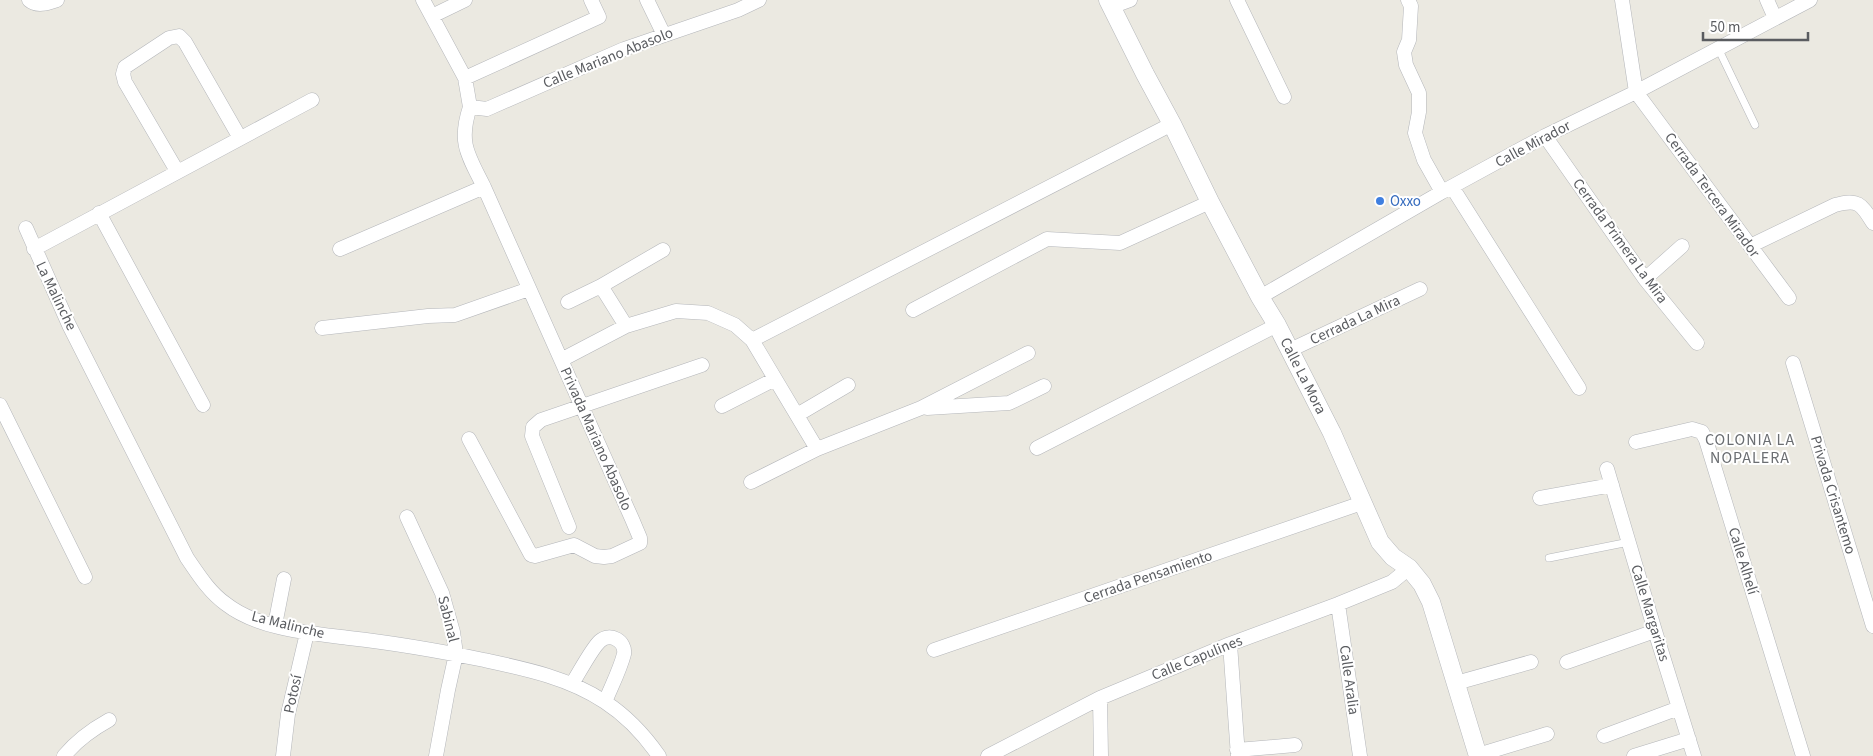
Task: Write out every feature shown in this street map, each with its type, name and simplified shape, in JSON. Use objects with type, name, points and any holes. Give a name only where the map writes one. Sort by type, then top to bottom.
[{"type":"street","points":[[29,0],[32,3],[44,4],[57,0]]},
{"type":"street","points":[[423,0],[465,78],[470,107]]},
{"type":"street","points":[[432,16],[465,0]]},
{"type":"street","points":[[465,78],[599,17],[591,0]]},
{"type":"street","points":[[647,0],[664,35]]},
{"type":"street","name":"Calle Mariano Abasolo","points":[[470,107],[487,109],[624,49],[664,35],[736,5],[760,0]]},
{"type":"street","points":[[1109,4],[1130,0]]},
{"type":"street","points":[[1237,0],[1284,97]]},
{"type":"street","points":[[1408,0],[1411,6],[1409,40],[1404,52],[1406,64],[1419,93],[1419,112],[1415,133],[1424,160],[1447,190],[1579,388]]},
{"type":"street","points":[[1622,0],[1636,92]]},
{"type":"street","points":[[1766,0],[1775,18]]},
{"type":"street","name":"Calle Mirador","points":[[1260,297],[1545,136],[1636,92],[1810,0]]},
{"type":"street","name":"Calle La Mora","points":[[1109,4],[1172,124],[1210,202],[1260,297],[1277,325],[1332,433],[1380,542],[1393,557],[1409,568],[1422,584],[1431,602],[1478,755]]},
{"type":"street","points":[[177,171],[125,82],[123,74],[125,66],[169,38],[178,36],[185,42],[240,138]]},
{"type":"street","name":"Cerrada Tercera Mirador","points":[[1636,92],[1788,298]]},
{"type":"street","points":[[34,249],[312,100]]},
{"type":"street","name":"Privada Mariano Abasolo","points":[[469,439],[530,555],[535,556],[574,546],[595,556],[612,556],[640,542],[640,538],[582,405],[465,149],[464,125],[470,107]]},
{"type":"street","points":[[752,340],[1172,124]]},
{"type":"street","name":"Cerrada Primera La Mira","points":[[1545,136],[1645,279],[1697,343]]},
{"type":"street","points":[[340,249],[484,187]]},
{"type":"street","points":[[1750,246],[1835,205],[1849,201],[1858,203],[1865,209],[1873,223]]},
{"type":"street","points":[[913,310],[1047,239],[1120,243],[1210,202]]},
{"type":"street","points":[[100,213],[204,405]]},
{"type":"street","name":"La Malinche","points":[[26,228],[70,325],[187,558],[206,586],[226,604],[252,618],[307,633],[456,654],[530,669],[572,684],[606,702],[624,717],[659,756]]},
{"type":"street","points":[[1645,279],[1682,246]]},
{"type":"street","points":[[568,302],[663,250]]},
{"type":"street","points":[[600,286],[626,326]]},
{"type":"street","points":[[322,328],[455,315],[530,289]]},
{"type":"street","name":"Cerrada La Mira","points":[[1290,350],[1420,289]]},
{"type":"street","points":[[561,360],[626,326],[676,311],[708,313],[735,325],[752,340],[817,449]]},
{"type":"street","points":[[1037,448],[1277,325]]},
{"type":"street","points":[[751,482],[817,449],[921,408],[1028,353]]},
{"type":"street","name":"Privada Crisantemo","points":[[1793,363],[1873,626]]},
{"type":"street","points":[[569,527],[532,436],[533,427],[541,420],[582,405],[702,366]]},
{"type":"street","points":[[722,406],[775,379]]},
{"type":"street","points":[[797,414],[848,385]]},
{"type":"street","points":[[921,408],[1010,402],[1044,386]]},
{"type":"street","points":[[0,405],[85,577]]},
{"type":"street","name":"Calle Alhelí","points":[[1636,442],[1692,429],[1702,432],[1803,756]]},
{"type":"street","name":"Calle Margaritas","points":[[1606,469],[1694,756]]},
{"type":"street","points":[[1540,498],[1612,485]]},
{"type":"street","name":"Cerrada Pensamiento","points":[[934,650],[1362,503]]},
{"type":"street","name":"Sabinal","points":[[407,517],[442,593],[453,632],[456,654],[436,756]]},
{"type":"street","name":"Calle Capulines","points":[[988,756],[1100,698],[1230,644],[1392,582],[1409,568]]},
{"type":"street","points":[[275,625],[284,579]]},
{"type":"street","name":"Calle Aralia","points":[[1338,604],[1360,756]]},
{"type":"street","points":[[1567,662],[1655,632]]},
{"type":"street","name":"Potosí","points":[[283,756],[288,714],[307,633]]},
{"type":"street","points":[[572,684],[600,641],[609,637],[619,640],[624,653],[606,702]]},
{"type":"street","points":[[1230,644],[1237,753],[1295,745]]},
{"type":"street","points":[[1456,683],[1531,662]]},
{"type":"street","points":[[1100,698],[1101,756]]},
{"type":"street","points":[[1604,736],[1679,708]]},
{"type":"street","points":[[64,756],[88,732],[109,720]]},
{"type":"street","points":[[1478,755],[1547,734]]},
{"type":"street","points":[[1634,756],[1689,739]]},
{"type":"lane","points":[[1718,48],[1755,124]]},
{"type":"lane","points":[[1549,558],[1629,542]]},
{"type":"place","name":"Oxxo","points":[[1380,201]]},
{"type":"district","name":"COLONIA LA NOPALERA","points":[[1750,449]]}]
